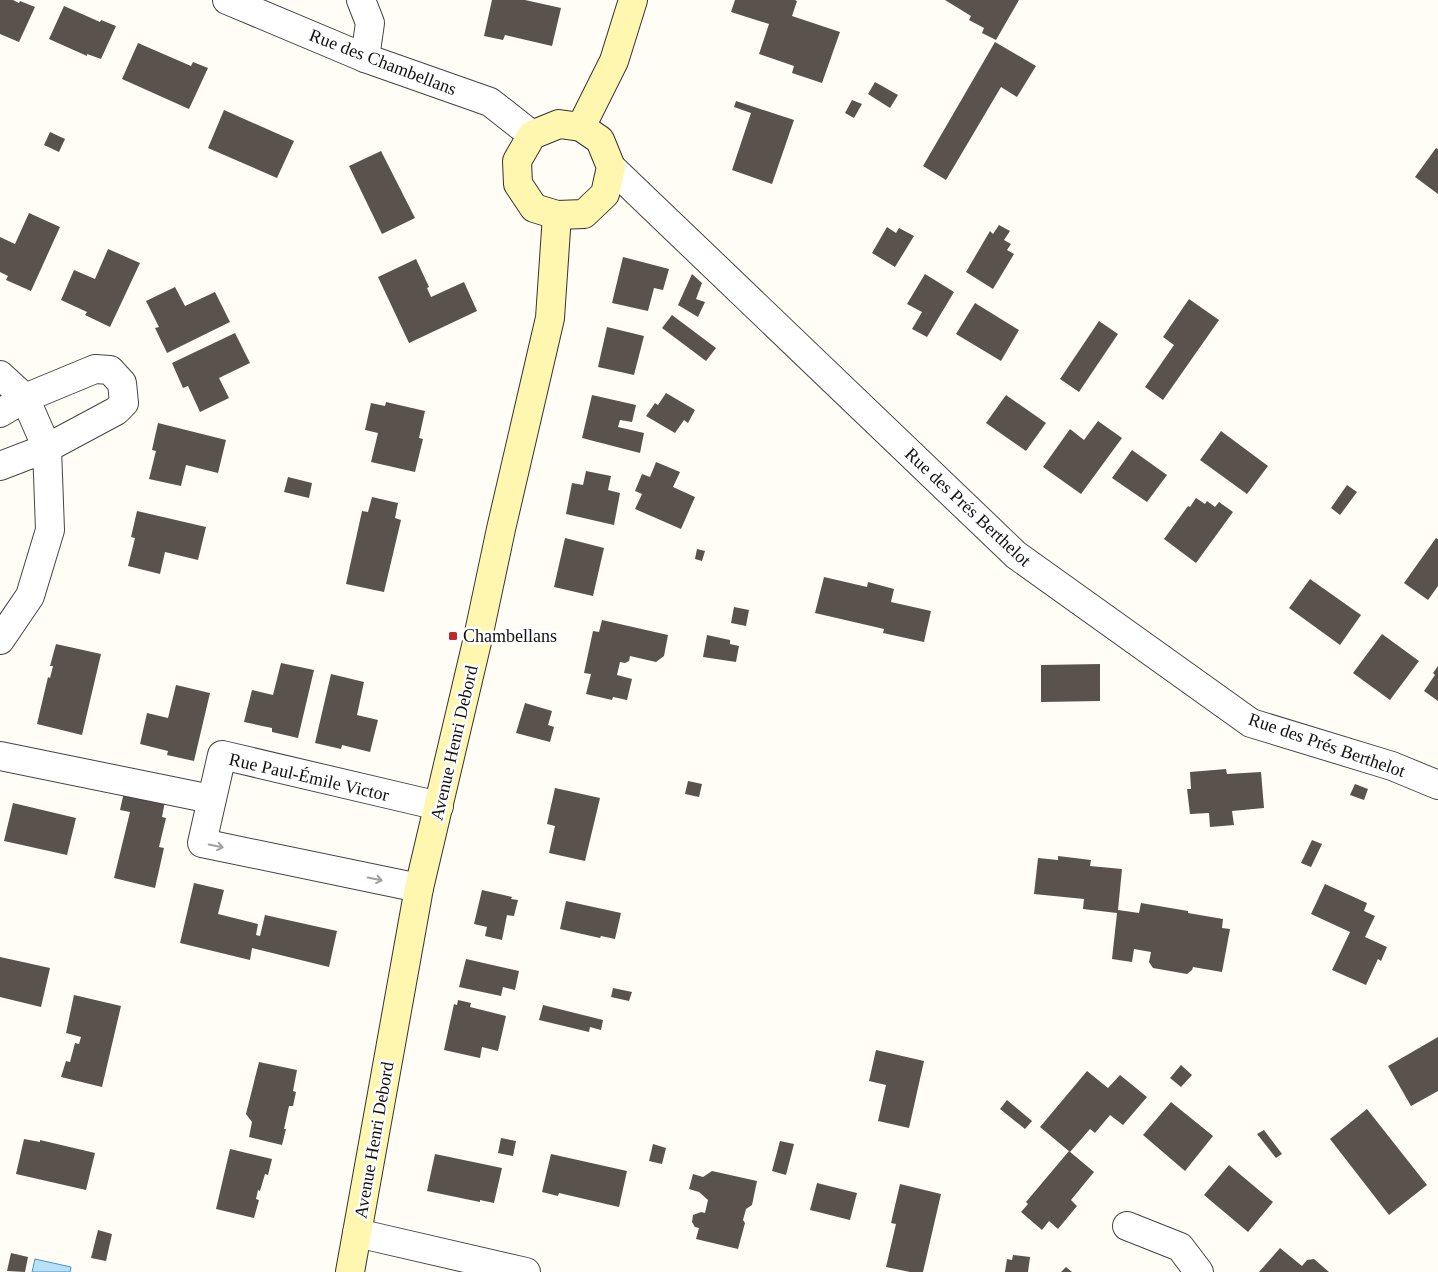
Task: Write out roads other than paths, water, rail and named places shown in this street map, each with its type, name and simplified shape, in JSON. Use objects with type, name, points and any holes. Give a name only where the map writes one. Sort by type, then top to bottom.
[{"type":"street","name":"Rue des Chambellans","points":[[227,0],[365,58],[490,102],[532,135]]},
{"type":"street","points":[[361,0],[370,23],[365,58]]},
{"type":"street","points":[[581,127],[614,61],[633,0]]},
{"type":"street","points":[[559,124],[581,127],[600,140],[610,167],[605,194],[584,214],[557,215],[534,208],[518,184],[517,161],[532,135],[559,124]]},
{"type":"street","name":"Rue des Prés Berthelot","points":[[610,167],[1016,555],[1251,723],[1392,766],[1438,785]]},
{"type":"street","name":"Avenue Henri Debord","points":[[350,1272],[420,888],[550,318],[557,215]]},
{"type":"street","points":[[0,413],[25,398],[95,369],[110,370],[122,383],[124,403],[116,411],[47,448],[0,466]]},
{"type":"street","points":[[0,375],[25,398],[47,448],[50,530],[30,596],[0,640]]},
{"type":"street","name":"Rue Paul-Émile Victor","points":[[420,888],[202,843],[211,799],[222,755],[439,806]]},
{"type":"street","points":[[0,756],[211,799]]},
{"type":"street","points":[[1127,1226],[1180,1247],[1199,1272]]},
{"type":"street","points":[[357,1233],[526,1272]]},
{"type":"water","points":[[35,1259],[71,1267],[70,1272],[32,1272]]},
{"type":"place","name":"Chambellans","points":[[453,636]]}]
